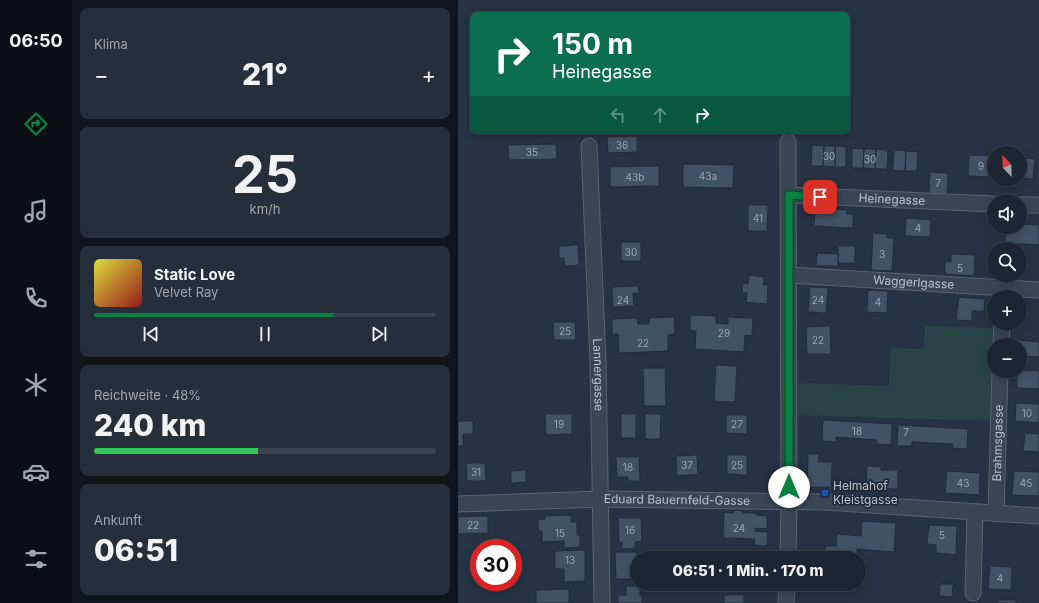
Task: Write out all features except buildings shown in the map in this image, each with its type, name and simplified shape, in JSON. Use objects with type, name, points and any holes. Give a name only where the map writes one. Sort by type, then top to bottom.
[{"type":"street","points":[[788,142],[788,551]]},
{"type":"street","name":"Lannergasse","points":[[589,146],[598,362],[602,603]]},
{"type":"street","name":"Heinegasse","points":[[789,195],[987,204]]},
{"type":"street","points":[[1027,205],[1039,205]]},
{"type":"street","name":"Waggerlgasse","points":[[789,274],[987,291]]},
{"type":"street","name":"Waggerlgasse","points":[[1027,291],[1039,290]]},
{"type":"street","name":"Brahmsgasse","points":[[996,514],[1000,378]]},
{"type":"street","name":"Eduard Bauernfeld-Gasse","points":[[458,504],[601,500],[825,502],[1039,516]]},
{"type":"street","points":[[973,593],[975,513]]},
{"type":"street","points":[[786,603],[787,591]]},
{"type":"green space","points":[[925,326],[987,328],[987,330],[994,330],[994,338],[987,338],[987,378],[992,378],[991,421],[793,415],[794,383],[889,386],[891,348],[924,349]]},
{"type":"place","name":"Helmahof Kleistgasse","points":[[825,493]]},
{"type":"route","points":[[789,487],[789,195],[820,197]]}]
